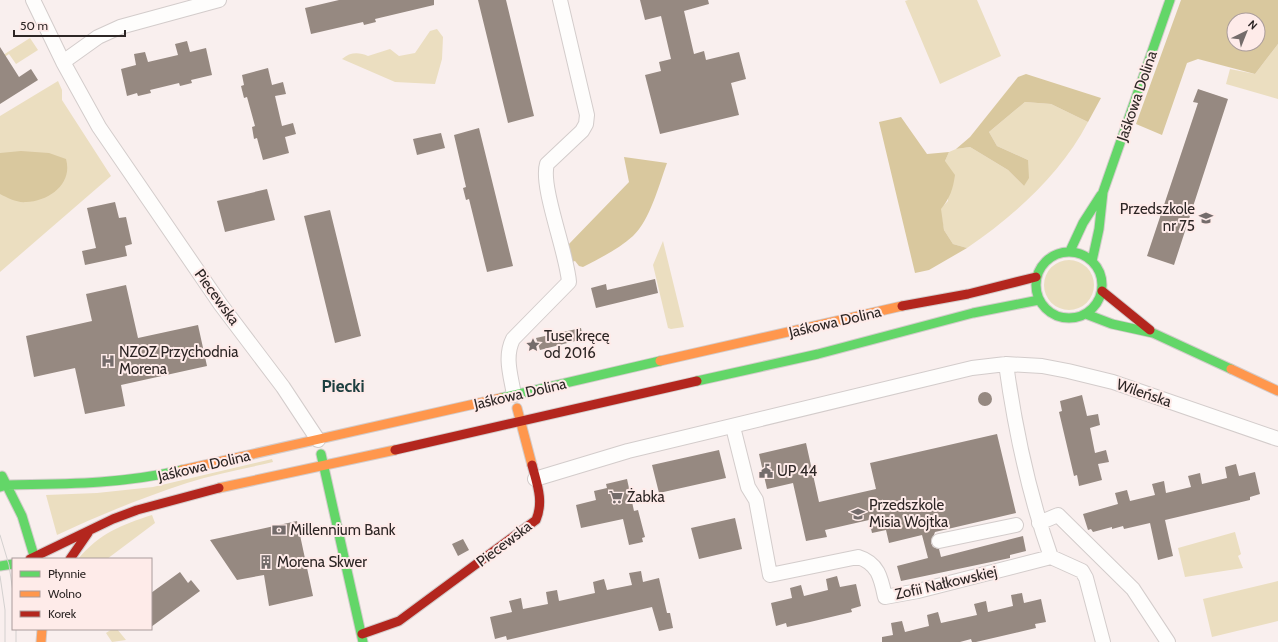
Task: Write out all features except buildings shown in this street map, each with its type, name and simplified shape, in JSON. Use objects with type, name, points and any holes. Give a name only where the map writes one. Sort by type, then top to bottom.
[{"type":"street","name":"Piecewska","points":[[33,0],[63,62],[99,127],[222,305],[283,387],[318,440],[362,638],[399,621],[536,520],[540,510],[541,501],[519,421],[514,394]]},
{"type":"street","points":[[63,62],[98,37],[120,27],[219,0]]},
{"type":"street","points":[[514,394],[508,355],[511,343],[531,320],[569,282],[568,266],[547,185],[545,170],[547,164],[582,132],[586,124],[586,115],[560,0]]},
{"type":"street","name":"Jaśkowa Dolina","points":[[1092,261],[1099,229],[1103,192],[1170,0]]},
{"type":"street","name":"Jaśkowa Dolina","points":[[1070,251],[1083,223],[1103,192]]},
{"type":"street","points":[[1070,251],[1082,254],[1092,261],[1101,275],[1102,291],[1099,300],[1086,314],[1073,318],[1060,317],[1044,307],[1039,300],[1036,289],[1036,277],[1048,258],[1058,253],[1070,251]]},
{"type":"street","name":"Jaśkowa Dolina","points":[[4,486],[106,483],[149,478],[514,394],[1036,277]]},
{"type":"street","points":[[1102,291],[1153,333]]},
{"type":"street","name":"Jaśkowa Dolina","points":[[35,558],[131,512],[216,489],[818,354],[973,313],[1039,300]]},
{"type":"street","points":[[1086,314],[1112,324],[1153,333],[1278,391]]},
{"type":"street","points":[[535,479],[628,451],[733,427],[972,368],[1006,364],[1012,409],[1039,523],[1051,557],[1082,571],[1086,578],[1103,642]]},
{"type":"street","name":"Wileńska","points":[[1006,364],[1042,366],[1113,382],[1278,439]]},
{"type":"street","name":"Zofii Nałkowskiej","points":[[733,427],[748,487],[756,500],[770,575],[858,557],[865,559],[876,568],[881,577],[885,597],[918,591],[1051,557]]},
{"type":"street","points":[[0,473],[4,486],[26,526],[33,558]]},
{"type":"street","points":[[1039,523],[1058,515],[1133,589],[1168,642]]},
{"type":"street","points":[[939,541],[1016,525]]},
{"type":"street","points":[[71,558],[89,532]]},
{"type":"street","points":[[0,566],[12,564]]},
{"type":"street","points":[[41,642],[42,630]]},
{"type":"shaded area","points":[[977,0],[1001,56],[940,84],[905,1]]},
{"type":"shaded area","points":[[1181,0],[1278,0],[1278,44],[1255,74],[1198,59],[1187,63],[1162,135],[1136,124]]},
{"type":"shaded area","points":[[437,29],[443,37],[442,59],[435,84],[395,82],[342,59],[351,54],[358,53],[368,56],[390,49],[399,56],[415,53],[430,31]]},
{"type":"shaded area","points":[[30,38],[38,50],[16,64],[9,54],[0,60],[0,57]]},
{"type":"shaded area","points":[[1278,44],[1278,99],[1226,84],[1230,69],[1255,74]]},
{"type":"shaded area","points":[[1026,74],[1101,98],[1088,122],[1051,104],[1025,102],[989,132],[997,146],[1028,160],[1029,178],[1024,186],[1008,170],[970,147],[956,149],[970,137],[1018,77]]},
{"type":"shaded area","points":[[58,81],[62,90],[62,100],[111,176],[0,272],[0,116]]},
{"type":"shaded area","points":[[1025,102],[1051,104],[1088,122],[1077,141],[1051,176],[1019,207],[1002,222],[967,248],[953,244],[944,230],[940,209],[948,201],[945,161],[949,152],[956,149],[970,147],[1008,170],[1024,186],[1028,160],[997,146],[989,132]]},
{"type":"shaded area","points":[[901,117],[927,154],[949,152],[945,161],[955,175],[951,193],[941,209],[944,230],[953,244],[967,248],[929,270],[915,273],[879,122]]},
{"type":"shaded area","points":[[21,151],[49,153],[66,159],[66,176],[58,189],[43,198],[26,202],[9,199],[0,194],[0,153]]},
{"type":"shaded area","points":[[624,157],[667,163],[649,212],[639,229],[622,245],[583,267],[579,266],[575,261],[572,262],[568,245],[629,182]]},
{"type":"shaded area","points":[[663,241],[684,327],[668,328],[653,265]]},
{"type":"shaded area","points":[[1064,260],[1074,260],[1087,267],[1094,280],[1094,290],[1087,303],[1074,310],[1064,310],[1055,306],[1048,299],[1044,290],[1044,280],[1048,271],[1055,264]]},
{"type":"shaded area","points":[[272,459],[273,462],[208,477],[170,489],[105,514],[57,535],[46,495],[97,493],[153,487]]},
{"type":"shaded area","points":[[152,515],[155,523],[108,558],[79,558],[103,536],[130,522]]},
{"type":"shaded area","points":[[1235,532],[1241,554],[1238,556],[1243,568],[1185,577],[1178,548]]},
{"type":"shaded area","points":[[1278,581],[1278,621],[1212,637],[1203,599]]},
{"type":"shaded area","points":[[110,630],[118,630],[126,640],[112,642],[106,633]]},
{"type":"tram line","points":[[0,535],[9,565],[12,585]]},
{"type":"tram line","points":[[0,576],[5,610],[5,642]]},
{"type":"tram line","points":[[16,630],[16,642]]},
{"type":"traffic: fast","points":[[1092,261],[1099,229],[1103,192],[1170,0]]},
{"type":"traffic: fast","points":[[1070,251],[1083,223],[1101,195]]},
{"type":"traffic: fast","points":[[1062,252],[1076,252],[1088,257],[1097,266],[1102,278],[1102,285],[1100,298],[1093,309],[1076,318],[1062,318],[1050,313],[1041,304],[1036,292],[1036,278],[1041,266],[1050,257],[1062,252]]},
{"type":"traffic: fast","points":[[697,381],[818,354],[973,313],[1039,300]]},
{"type":"traffic: fast","points":[[1086,314],[1112,324],[1153,333],[1231,369]]},
{"type":"traffic: fast","points":[[501,398],[660,361]]},
{"type":"traffic: fast","points":[[321,454],[363,642]]},
{"type":"traffic: fast","points":[[0,487],[7,485],[73,484],[116,481],[160,475],[182,470]]},
{"type":"traffic: fast","points":[[2,476],[22,516],[35,558]]},
{"type":"traffic: fast","points":[[0,566],[12,564]]},
{"type":"traffic: slow","points":[[660,361],[902,306]]},
{"type":"traffic: slow","points":[[1231,369],[1278,391]]},
{"type":"traffic: slow","points":[[182,470],[501,398]]},
{"type":"traffic: slow","points":[[517,408],[532,465]]},
{"type":"traffic: slow","points":[[219,488],[395,450]]},
{"type":"traffic: slow","points":[[41,642],[42,630]]},
{"type":"traffic: jam","points":[[902,306],[968,294],[1036,277]]},
{"type":"traffic: jam","points":[[1102,291],[1150,330]]},
{"type":"traffic: jam","points":[[395,450],[697,381]]},
{"type":"traffic: jam","points":[[362,634],[399,621],[536,520],[540,499],[532,465]]},
{"type":"traffic: jam","points":[[32,558],[113,519],[137,510],[219,488]]},
{"type":"traffic: jam","points":[[71,558],[88,533]]},
{"type":"place","name":"Przedszkole nr 75","points":[[1206,218]]},
{"type":"place","name":"Tuse kręcę od 2016","points":[[533,345]]},
{"type":"place","name":"NZOZ Przychodnia Morena","points":[[108,361]]},
{"type":"place","name":"UP 44","points":[[766,471]]},
{"type":"place","name":"Żabka","points":[[616,497]]},
{"type":"place","name":"Przedszkole Misia Wojtka","points":[[858,514]]},
{"type":"place","name":"Millennium Bank","points":[[279,530]]},
{"type":"place","name":"Morena Skwer","points":[[266,562]]},
{"type":"district","name":"Piecki","points":[[343,386]]}]
